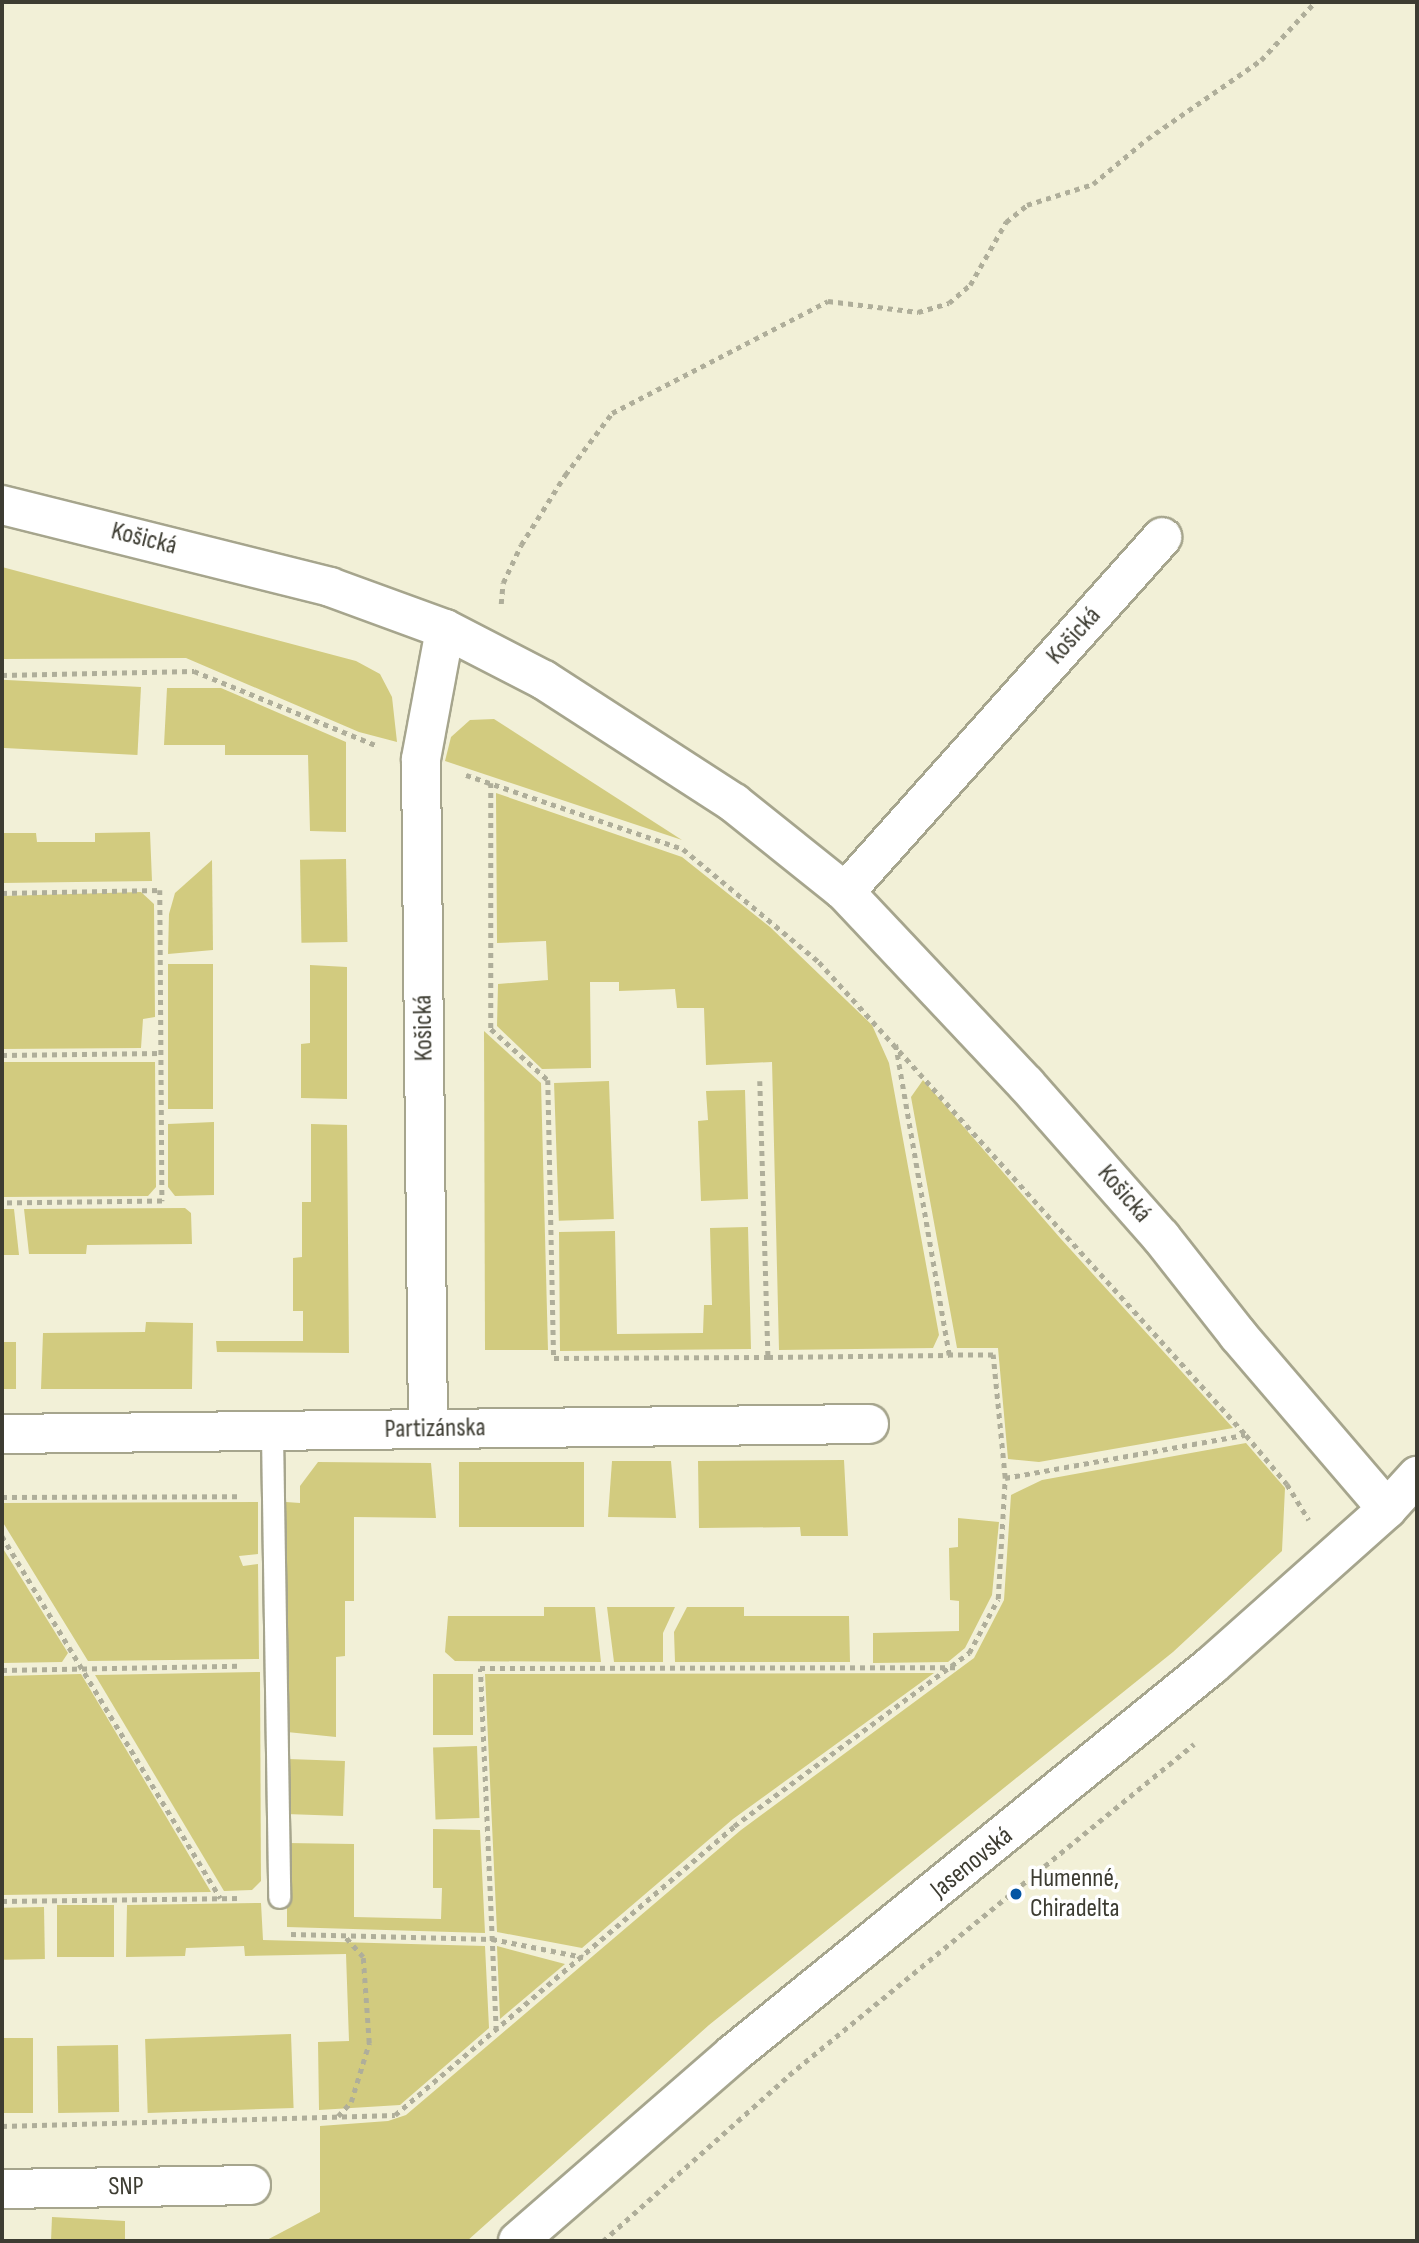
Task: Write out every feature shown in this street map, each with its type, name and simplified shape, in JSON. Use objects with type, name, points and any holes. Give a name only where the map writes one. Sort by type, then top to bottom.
[{"type":"street","name":"Košická","points":[[2,505],[330,587],[445,629],[544,680],[639,737],[734,803],[845,892],[1026,1084],[1161,1237],[1387,1510]]},
{"type":"street","name":"Košická","points":[[845,892],[1162,537]]},
{"type":"street","name":"Košická","points":[[428,1429],[421,759],[445,629]]},
{"type":"street","name":"Partizánska","points":[[2,1434],[272,1434],[428,1429],[869,1424]]},
{"type":"street","name":"Jasenovská","points":[[518,2241],[723,2063],[1201,1674],[1387,1510],[1417,1476]]},
{"type":"street","name":"SNP","points":[[2,2189],[251,2185]]},
{"type":"lane","points":[[272,1434],[279,1897]]},
{"type":"path","points":[[501,604],[503,583],[521,545],[579,455],[612,413],[828,301],[918,312],[949,303],[970,285],[1006,222],[1027,205],[1093,184],[1147,139],[1261,60],[1315,2]]},
{"type":"path","points":[[2,675],[194,671],[355,739],[682,849],[820,962],[895,1041],[1246,1435],[1287,1484],[1301,1513]]},
{"type":"path","points":[[2,2126],[395,2115],[734,1826],[955,1667],[969,1653],[998,1600],[1005,1478],[993,1355],[554,1358],[548,1080],[491,1029],[491,783]]},
{"type":"path","points":[[2,893],[160,890],[162,1201],[2,1203]]},
{"type":"path","points":[[895,1041],[949,1355]]},
{"type":"path","points":[[2,1055],[161,1053]]},
{"type":"path","points":[[760,1081],[768,1357]]},
{"type":"path","points":[[1005,1478],[1246,1435]]},
{"type":"path","points":[[2,1497],[273,1495]]},
{"type":"path","points":[[2,1536],[221,1899]]},
{"type":"path","points":[[2,1670],[275,1665]]},
{"type":"path","points":[[496,2031],[480,1668],[955,1667]]},
{"type":"path","points":[[603,2241],[789,2075],[1201,1737]]},
{"type":"path","points":[[2,1901],[279,1897],[279,1934],[492,1938],[583,1956]]},
{"type":"path","points":[[337,2117],[351,2102],[369,2043],[363,1957],[344,1936]]},
{"type":"shaded area","points":[[2,567],[356,661],[380,674],[392,697],[397,742],[359,732],[186,658],[2,659]]},
{"type":"shaded area","points":[[2,680],[141,687],[137,755],[2,748]]},
{"type":"shaded area","points":[[167,688],[221,688],[346,742],[346,832],[310,831],[308,755],[225,755],[225,745],[164,745]]},
{"type":"shaded area","points":[[494,719],[682,840],[445,761],[451,737],[470,720]]},
{"type":"shaded area","points":[[496,793],[682,857],[770,927],[872,1025],[889,1063],[939,1335],[933,1348],[779,1350],[772,1062],[706,1065],[704,1008],[677,1008],[675,989],[619,991],[619,982],[590,982],[591,1068],[542,1069],[497,1026],[498,984],[548,980],[546,941],[497,943]]},
{"type":"shaded area","points":[[150,832],[152,881],[2,883],[2,833],[36,833],[37,842],[95,842],[95,833]]},
{"type":"shaded area","points":[[346,859],[347,942],[301,943],[300,860]]},
{"type":"shaded area","points":[[212,860],[213,950],[168,954],[169,914],[175,893]]},
{"type":"shaded area","points":[[141,892],[154,904],[155,1017],[143,1019],[141,1048],[2,1049],[2,896]]},
{"type":"shaded area","points":[[168,964],[213,964],[213,1109],[168,1109]]},
{"type":"shaded area","points":[[310,965],[347,967],[347,1099],[301,1098],[301,1044],[310,1043]]},
{"type":"shaded area","points":[[484,1031],[541,1083],[548,1350],[485,1350]]},
{"type":"shaded area","points":[[2,1062],[155,1062],[156,1187],[148,1196],[2,1197]]},
{"type":"shaded area","points":[[923,1080],[1061,1239],[1233,1428],[1039,1462],[1008,1459],[998,1348],[957,1348],[911,1097]]},
{"type":"shaded area","points":[[609,1081],[614,1219],[559,1221],[554,1083]]},
{"type":"shaded area","points":[[745,1090],[748,1199],[701,1201],[698,1121],[708,1120],[706,1091]]},
{"type":"shaded area","points":[[214,1122],[214,1195],[175,1196],[168,1187],[168,1124]]},
{"type":"shaded area","points":[[311,1124],[347,1125],[349,1353],[217,1352],[216,1341],[303,1341],[303,1311],[293,1311],[293,1258],[302,1257],[302,1202],[311,1202]]},
{"type":"shaded area","points":[[185,1208],[191,1213],[192,1244],[87,1245],[86,1254],[29,1254],[24,1209]]},
{"type":"shaded area","points":[[2,1209],[14,1209],[19,1255],[2,1255]]},
{"type":"shaded area","points":[[748,1227],[751,1349],[560,1351],[559,1232],[615,1231],[617,1334],[703,1333],[704,1305],[712,1305],[710,1228]]},
{"type":"shaded area","points":[[146,1322],[193,1323],[192,1389],[41,1389],[43,1333],[145,1332]]},
{"type":"shaded area","points":[[2,1342],[16,1342],[16,1389],[2,1389]]},
{"type":"shaded area","points":[[1246,1443],[1285,1488],[1282,1551],[1173,1652],[709,2025],[467,2241],[265,2241],[320,2212],[320,2126],[388,2121],[406,2115],[741,1830],[974,1658],[1004,1600],[1011,1495],[1042,1480]]},
{"type":"shaded area","points":[[844,1460],[848,1536],[801,1536],[800,1527],[699,1528],[698,1461]]},
{"type":"shaded area","points":[[612,1461],[671,1461],[676,1518],[608,1517]]},
{"type":"shaded area","points":[[318,1462],[431,1463],[436,1518],[354,1517],[354,1601],[345,1601],[345,1656],[336,1657],[336,1737],[287,1732],[286,1502],[300,1503],[300,1486]]},
{"type":"shaded area","points":[[459,1462],[584,1462],[584,1527],[459,1527]]},
{"type":"shaded area","points":[[258,1502],[258,1554],[239,1556],[243,1566],[258,1564],[259,1659],[88,1661],[2,1521],[2,1503]]},
{"type":"shaded area","points":[[958,1518],[999,1522],[992,1595],[965,1648],[948,1662],[873,1663],[873,1633],[959,1631],[959,1601],[950,1600],[949,1548],[958,1547]]},
{"type":"shaded area","points":[[2,1547],[68,1653],[62,1662],[2,1663]]},
{"type":"shaded area","points":[[544,1607],[595,1607],[601,1662],[455,1661],[445,1652],[448,1616],[544,1616]]},
{"type":"shaded area","points":[[607,1607],[675,1607],[663,1633],[663,1662],[614,1662]]},
{"type":"shaded area","points":[[687,1607],[744,1607],[744,1616],[849,1616],[850,1662],[675,1662],[674,1632]]},
{"type":"shaded area","points":[[260,1672],[261,1881],[252,1890],[224,1891],[95,1675]]},
{"type":"shaded area","points":[[934,1673],[733,1819],[582,1948],[497,1932],[485,1674]]},
{"type":"shaded area","points":[[81,1674],[211,1892],[2,1895],[2,1676]]},
{"type":"shaded area","points":[[433,1674],[473,1674],[473,1735],[433,1735]]},
{"type":"shaded area","points":[[477,1746],[480,1818],[436,1819],[433,1748]]},
{"type":"shaded area","points":[[288,1759],[345,1761],[343,1816],[286,1814]]},
{"type":"shaded area","points":[[433,1829],[480,1830],[485,1933],[287,1927],[287,1843],[354,1844],[354,1917],[441,1919],[442,1888],[433,1888]]},
{"type":"shaded area","points":[[261,1903],[263,1940],[485,1946],[489,2028],[400,2105],[319,2110],[318,2042],[349,2041],[346,1954],[245,1956],[244,1946],[186,1948],[185,1956],[126,1957],[127,1905]]},
{"type":"shaded area","points":[[57,1905],[114,1905],[114,1957],[57,1957]]},
{"type":"shaded area","points":[[44,1907],[45,1959],[3,1960],[2,1908]]},
{"type":"shaded area","points":[[497,1946],[565,1964],[500,2019]]},
{"type":"shaded area","points":[[291,2034],[294,2108],[148,2113],[145,2039]]},
{"type":"shaded area","points":[[2,2038],[33,2038],[33,2113],[2,2113]]},
{"type":"shaded area","points":[[118,2045],[119,2112],[58,2113],[57,2046]]},
{"type":"shaded area","points":[[52,2217],[125,2221],[125,2241],[51,2241]]},
{"type":"place","name":"Humenné, Chiradelta","points":[[1016,1894]]}]
